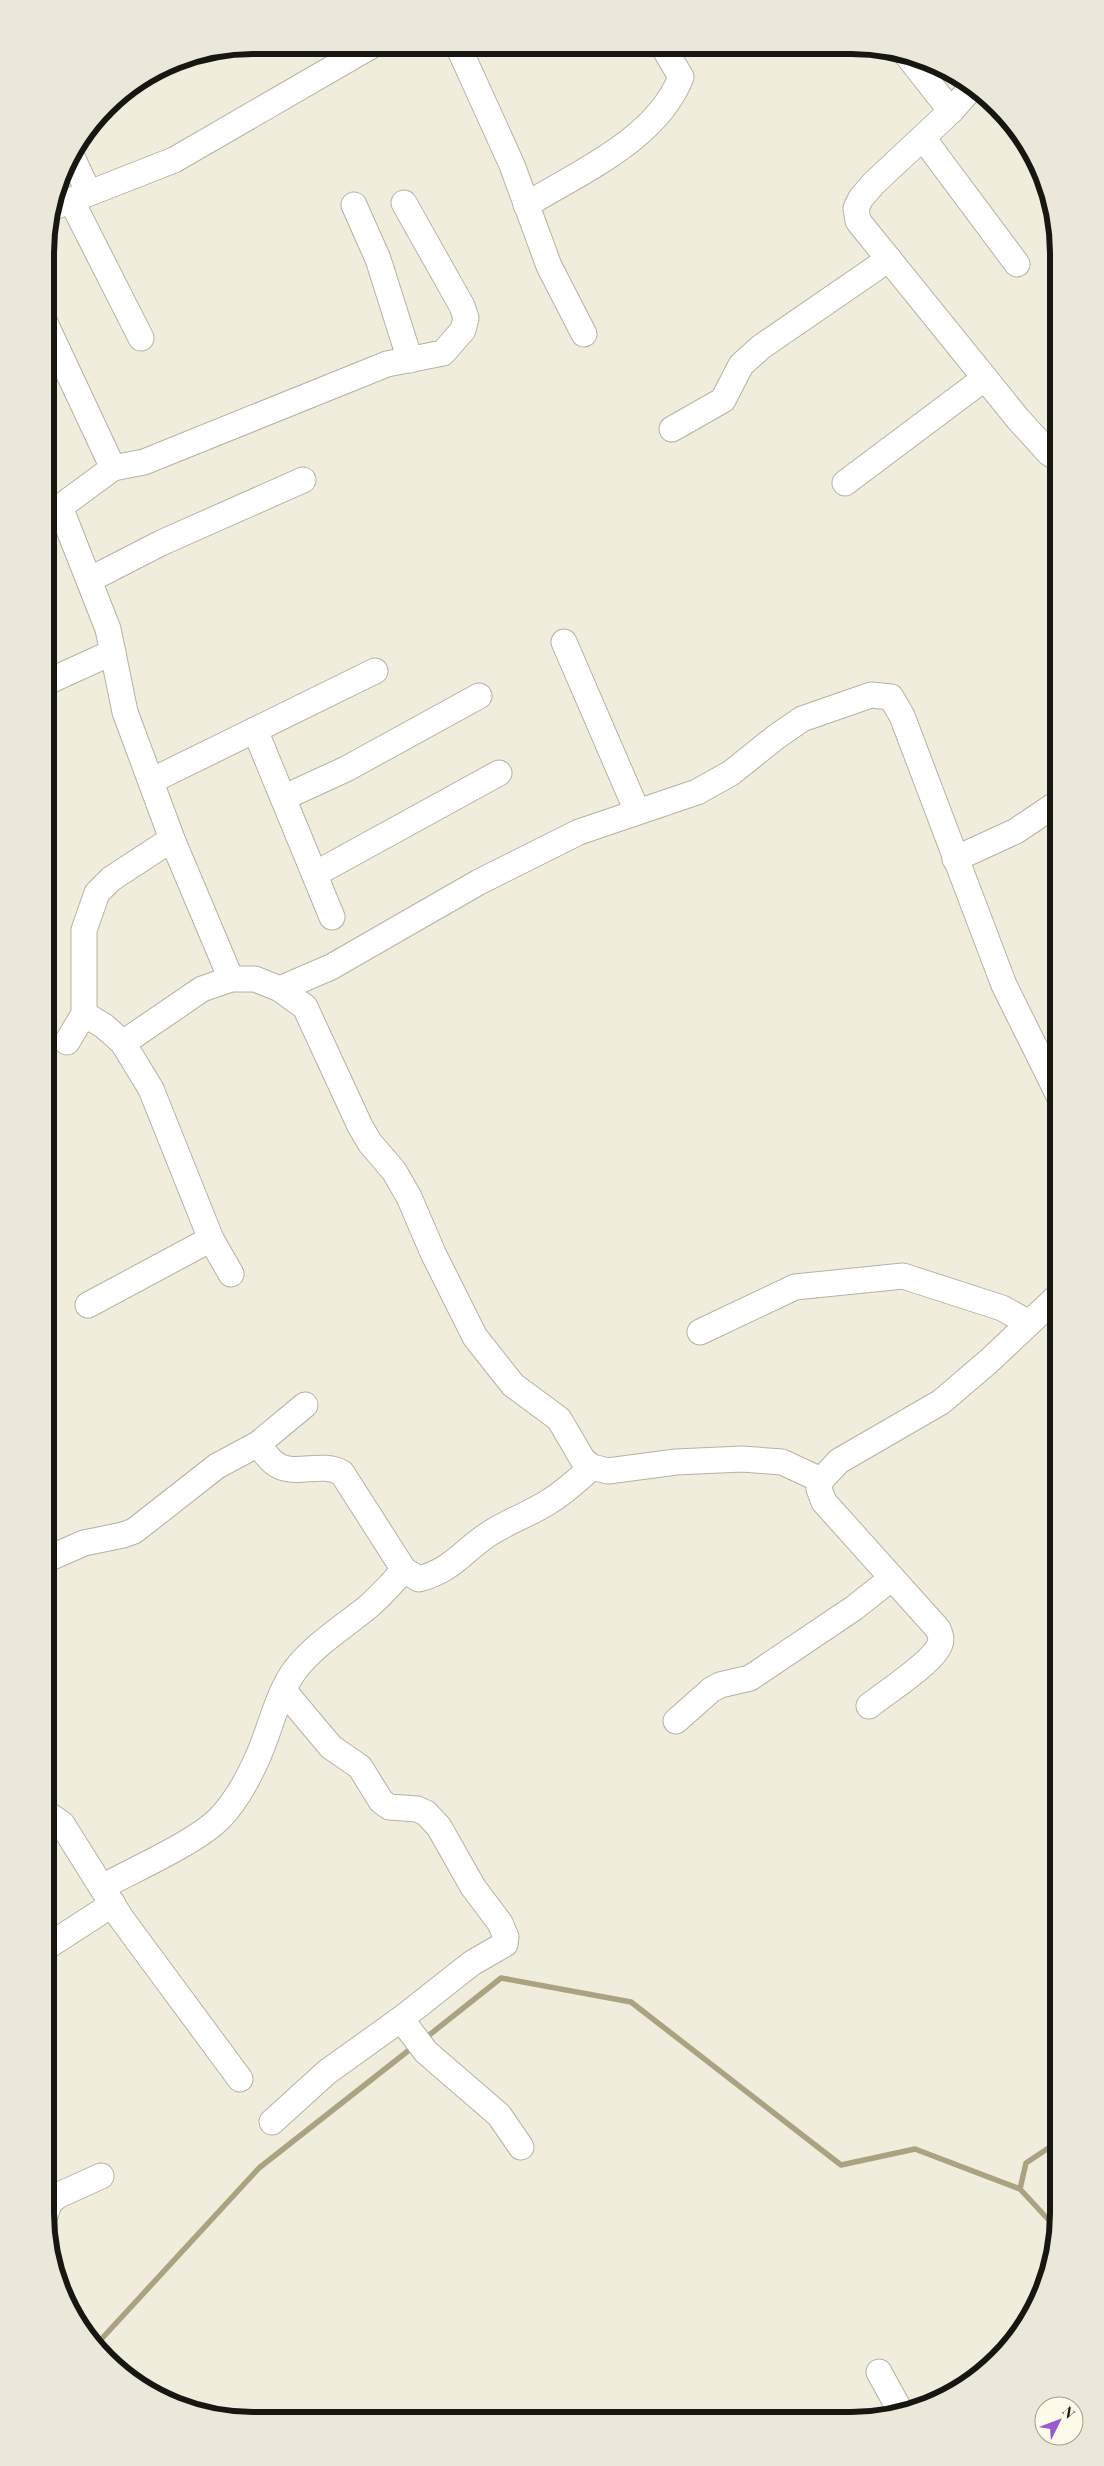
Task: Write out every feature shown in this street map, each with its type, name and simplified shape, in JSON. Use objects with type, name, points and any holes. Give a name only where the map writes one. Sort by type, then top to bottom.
[{"type":"street","points":[[71,200],[174,160],[357,54]]},
{"type":"street","points":[[462,54],[512,165],[558,288],[584,334]]},
{"type":"street","points":[[526,204],[631,141],[648,126],[674,94],[681,77],[668,54]]},
{"type":"street","points":[[914,64],[951,111]]},
{"type":"street","points":[[968,92],[951,111],[874,183],[861,198],[856,208],[858,221],[1024,426],[1050,454]]},
{"type":"street","points":[[923,138],[1017,264]]},
{"type":"street","points":[[71,172],[71,200],[141,338]]},
{"type":"street","points":[[231,979],[172,839],[125,712],[108,629],[60,506],[113,468],[144,462],[387,364],[443,353],[463,330],[466,318],[462,306],[404,203]]},
{"type":"street","points":[[354,205],[378,259],[410,360]]},
{"type":"street","points":[[672,429],[724,400],[741,365],[761,347],[890,259]]},
{"type":"street","points":[[54,340],[113,468]]},
{"type":"street","points":[[845,483],[985,378]]},
{"type":"street","points":[[89,580],[161,543],[303,480]]},
{"type":"street","points":[[564,642],[637,810]]},
{"type":"street","points":[[54,679],[113,652]]},
{"type":"street","points":[[151,782],[375,671]]},
{"type":"street","points":[[280,988],[330,966],[479,882],[579,832],[637,810],[698,792],[731,773],[802,719],[839,704],[871,694],[881,694],[891,698],[902,716],[1004,986],[1050,1078]]},
{"type":"street","points":[[283,798],[346,769],[478,696]]},
{"type":"street","points":[[255,730],[332,917]]},
{"type":"street","points":[[315,874],[498,773]]},
{"type":"street","points":[[955,858],[1016,831],[1050,808]]},
{"type":"street","points":[[67,1042],[84,1014],[84,930],[97,893],[111,880],[172,839]]},
{"type":"street","points":[[123,1043],[202,989],[231,979],[254,979],[280,988],[305,1007],[360,1126],[370,1143],[394,1170],[409,1197],[433,1253],[475,1337],[513,1386],[559,1419],[583,1460],[592,1466],[608,1471],[676,1462],[742,1459],[782,1462],[821,1480]]},
{"type":"street","points":[[84,1014],[104,1026],[123,1043],[151,1089],[211,1238],[231,1274]]},
{"type":"street","points":[[88,1305],[211,1238]]},
{"type":"street","points":[[700,1332],[795,1287],[903,1276],[1002,1308],[1029,1323]]},
{"type":"street","points":[[869,1706],[934,1656],[941,1643],[938,1629],[824,1502],[819,1489],[821,1480],[839,1461],[941,1402],[989,1361],[1050,1303]]},
{"type":"street","points":[[54,1556],[84,1543],[134,1531],[217,1466],[258,1444],[305,1405]]},
{"type":"street","points":[[258,1444],[274,1463],[285,1468],[333,1467],[342,1473],[404,1570],[419,1579],[442,1570],[464,1555],[491,1532],[550,1501],[575,1483],[592,1466]]},
{"type":"street","points":[[54,1940],[107,1895],[178,1846],[205,1830],[219,1818],[237,1796],[256,1761],[284,1691],[295,1670],[340,1627],[371,1604],[404,1570]]},
{"type":"street","points":[[676,1721],[711,1690],[720,1685],[750,1678],[854,1608],[892,1578]]},
{"type":"street","points":[[272,2122],[327,2072],[404,2022],[472,1963],[505,1944],[506,1937],[500,1923],[473,1887],[439,1827],[426,1813],[417,1809],[389,1807],[381,1801],[360,1767],[331,1747],[284,1691]]},
{"type":"street","points":[[54,1818],[62,1824],[107,1895],[240,2079]]},
{"type":"street","points":[[404,2022],[426,2052],[499,2115],[521,2147]]},
{"type":"street","points":[[54,2199],[101,2176]]},
{"type":"street","points":[[879,2372],[898,2406]]},
{"type":"waterway","points":[[423,2040],[501,1978],[631,2002],[841,2165],[915,2149],[1020,2189],[1050,2221]]},
{"type":"waterway","points":[[100,2340],[259,2168],[413,2047]]},
{"type":"waterway","points":[[1020,2189],[1026,2163],[1050,2147]]}]
